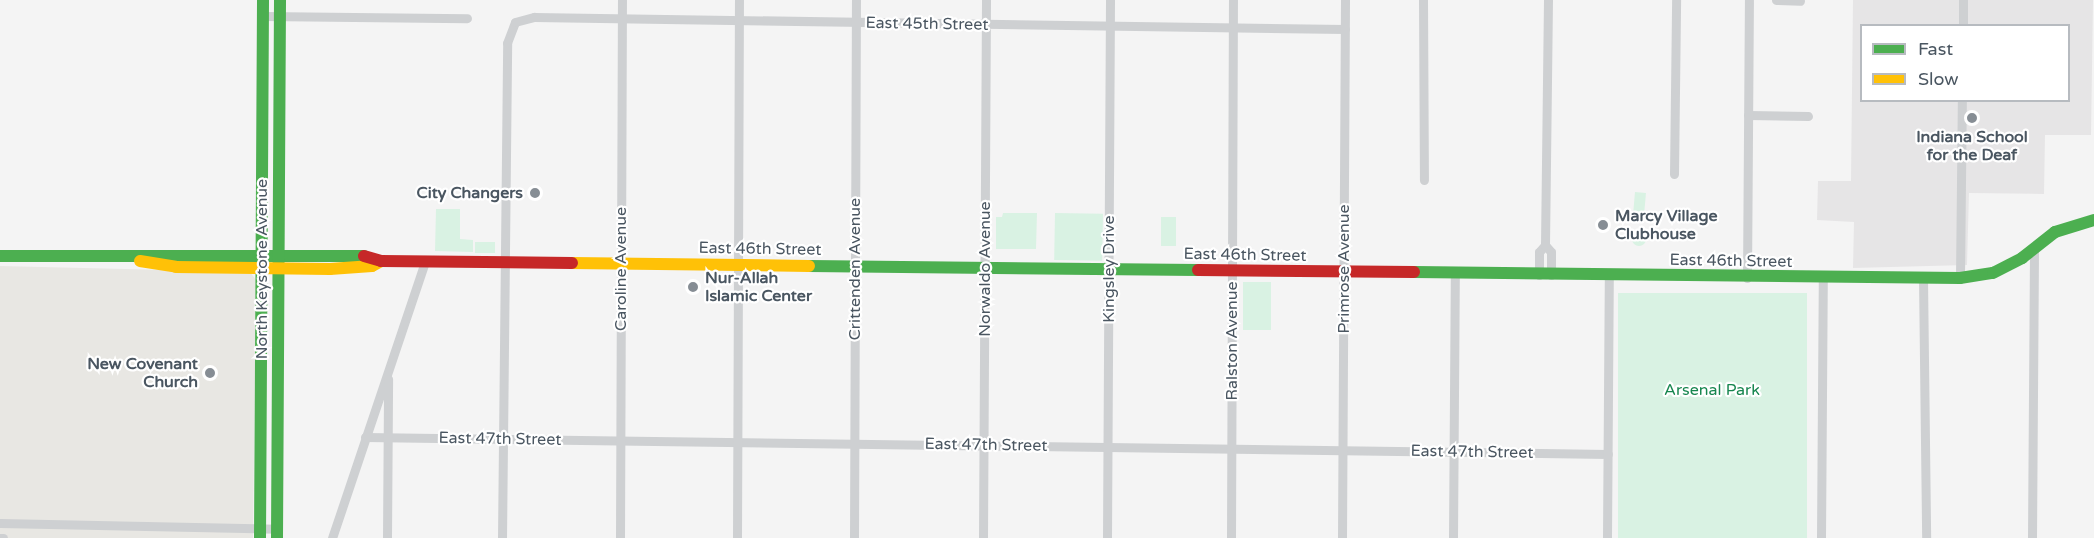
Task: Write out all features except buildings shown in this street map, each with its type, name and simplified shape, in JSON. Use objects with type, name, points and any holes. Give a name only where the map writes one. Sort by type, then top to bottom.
[{"type":"main road","name":"North Keystone Avenue","points":[[260,534],[263,0]]},
{"type":"main road","name":"North Keystone Avenue","points":[[277,534],[280,0]]},
{"type":"main road","name":"East 46th Street","points":[[121,258],[176,267],[261,269],[352,268],[381,261],[425,261],[1823,279],[1960,278],[1989,275],[2034,249],[2065,227],[2094,220]]},
{"type":"main road","name":"East 46th Street","points":[[0,256],[121,258],[177,254],[372,256],[381,261]]},
{"type":"street","name":"Caroline Avenue","points":[[620,538],[622,0]]},
{"type":"street","points":[[737,538],[739,0]]},
{"type":"street","name":"Crittenden Avenue","points":[[854,538],[856,0]]},
{"type":"street","name":"Norwaldo Avenue","points":[[983,538],[986,0]]},
{"type":"street","name":"Kingsley Drive","points":[[1107,538],[1110,0]]},
{"type":"street","name":"Ralston Avenue","points":[[1231,538],[1233,0]]},
{"type":"street","name":"Primrose Avenue","points":[[1342,538],[1345,0]]},
{"type":"street","points":[[1423,0],[1424,180]]},
{"type":"street","points":[[1545,275],[1551,252],[1545,245],[1548,0]]},
{"type":"street","points":[[1674,174],[1676,0]]},
{"type":"street","points":[[1747,278],[1749,0]]},
{"type":"street","points":[[1776,0],[1800,1]]},
{"type":"street","points":[[1963,0],[1963,24]]},
{"type":"street","points":[[263,16],[467,18]]},
{"type":"street","name":"East 45th Street","points":[[504,262],[507,43],[512,25],[530,17],[622,21],[1345,29]]},
{"type":"street","points":[[1960,278],[1962,102]]},
{"type":"street","points":[[1748,115],[1808,116]]},
{"type":"street","points":[[2032,538],[2034,249]]},
{"type":"street","points":[[332,538],[425,261]]},
{"type":"street","points":[[502,538],[504,262]]},
{"type":"street","points":[[1453,538],[1455,274]]},
{"type":"street","points":[[1607,538],[1609,276]]},
{"type":"street","points":[[1923,278],[1926,538]]},
{"type":"street","points":[[1821,538],[1823,279]]},
{"type":"street","points":[[387,538],[388,374]]},
{"type":"street","name":"East 47th Street","points":[[365,437],[1608,454]]},
{"type":"street","points":[[0,523],[148,526],[277,534]]},
{"type":"street","points":[[148,526],[148,538]]},
{"type":"shaded area","name":"Indiana School for the Deaf","points":[[1853,0],[2093,0],[2091,135],[2045,135],[2044,194],[1969,193],[1967,265],[1853,268],[1854,222],[1817,220],[1818,181],[1851,181]]},
{"type":"shaded area","points":[[0,266],[250,272],[256,280],[253,538],[0,538]]},
{"type":"green space","points":[[1635,192],[1646,193],[1644,215],[1633,214]]},
{"type":"green space","points":[[436,209],[460,209],[460,239],[473,240],[473,252],[435,251]]},
{"type":"green space","points":[[1003,213],[1037,213],[1036,249],[996,249],[996,217],[1002,217]]},
{"type":"green space","points":[[1055,213],[1103,214],[1102,261],[1054,260]]},
{"type":"green space","points":[[1161,217],[1176,217],[1176,246],[1161,246]]},
{"type":"green space","points":[[1636,232],[1642,232],[1646,239],[1642,246],[1636,246],[1632,242],[1632,236]]},
{"type":"green space","points":[[475,242],[495,242],[495,253],[475,253]]},
{"type":"green space","points":[[1243,282],[1271,282],[1271,330],[1243,330]]},
{"type":"green space","name":"Arsenal Park","points":[[1618,293],[1807,293],[1807,538],[1618,538]]},
{"type":"traffic: fast","points":[[260,538],[263,0]]},
{"type":"traffic: fast","points":[[277,538],[280,0]]},
{"type":"traffic: fast","points":[[1414,272],[1960,278],[1993,273],[2022,258],[2055,232],[2094,220]]},
{"type":"traffic: fast","points":[[0,256],[364,256]]},
{"type":"traffic: fast","points":[[809,266],[1198,270]]},
{"type":"traffic: slow","points":[[140,261],[176,267],[330,269],[372,266],[381,261]]},
{"type":"traffic: slow","points":[[572,263],[809,266]]},
{"type":"traffic: jam","points":[[364,256],[381,261],[572,263]]},
{"type":"traffic: jam","points":[[1198,270],[1414,272]]},
{"type":"place","name":"Indiana School for the Deaf","points":[[1972,118]]},
{"type":"place","name":"City Changers","points":[[535,193]]},
{"type":"place","name":"Marcy Village Clubhouse","points":[[1603,225]]},
{"type":"place","name":"Nur-Allah Islamic Center","points":[[693,287]]},
{"type":"place","name":"New Covenant Church","points":[[210,373]]}]
